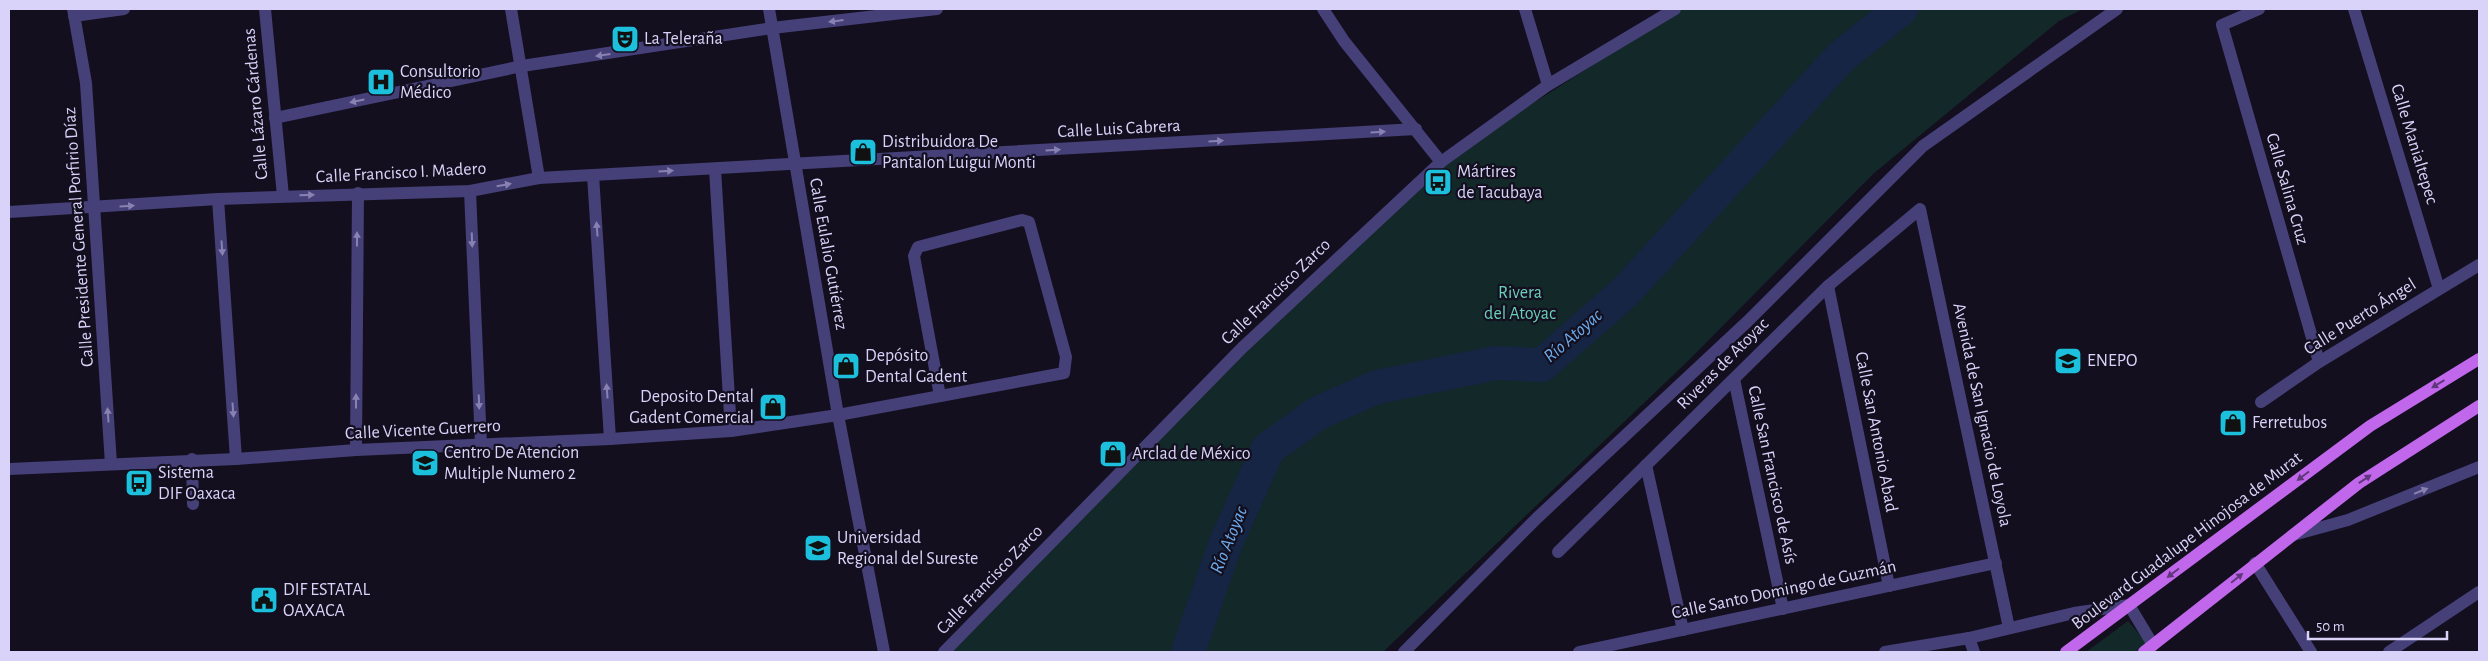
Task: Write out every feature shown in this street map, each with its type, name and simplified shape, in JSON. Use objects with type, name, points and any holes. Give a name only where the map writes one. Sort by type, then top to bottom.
[{"type":"main road","name":"Boulevard Guadalupe Hinojosa de Murat","points":[[2066,652],[2370,426],[2479,359]]},
{"type":"main road","points":[[2149,649],[2358,483],[2479,406]]},
{"type":"street","points":[[73,12],[124,9]]},
{"type":"street","name":"Calle Lázaro Cárdenas","points":[[265,9],[283,196]]},
{"type":"street","points":[[512,9],[539,178]]},
{"type":"street","name":"Calle Eulalio Gutiérrez","points":[[769,9],[838,414],[884,652]]},
{"type":"street","points":[[275,118],[522,66],[772,28],[936,9]]},
{"type":"street","points":[[1323,9],[1344,41],[1441,162]]},
{"type":"street","points":[[1525,9],[1548,85]]},
{"type":"street","name":"Calle Francisco Zarco","points":[[944,652],[1242,348],[1441,162],[1548,85],[1675,9]]},
{"type":"street","points":[[1404,652],[1537,518],[1748,321],[1923,146],[2117,9]]},
{"type":"street","name":"Calle Salina Cruz","points":[[2259,9],[2222,24],[2319,362]]},
{"type":"street","name":"Calle Manialtepec","points":[[2354,9],[2439,289]]},
{"type":"street","name":"Calle Presidente General Porfirio Díaz","points":[[73,12],[86,83],[111,464]]},
{"type":"street","name":"Calle Luis Cabrera","points":[[795,165],[1416,129]]},
{"type":"street","name":"Calle Francisco I. Madero","points":[[9,212],[283,196],[470,191],[539,178],[795,165]]},
{"type":"street","points":[[715,168],[731,431]]},
{"type":"street","points":[[593,176],[610,440]]},
{"type":"street","points":[[470,191],[481,445]]},
{"type":"street","points":[[356,450],[358,193]]},
{"type":"street","points":[[218,199],[236,459]]},
{"type":"street","name":"Riveras de Atoyac","points":[[1558,552],[1828,286],[1920,209]]},
{"type":"street","name":"Avenida de San Ignacio de Loyola","points":[[1920,209],[2009,628]]},
{"type":"street","name":"Calle Vicente Guerrero","points":[[9,469],[236,459],[356,450],[610,440],[731,431],[838,414],[940,396],[1064,373],[1066,357],[1029,222],[1022,220],[918,247],[914,256],[940,396]]},
{"type":"street","name":"Calle Puerto Ángel","points":[[2261,402],[2319,362],[2479,265]]},
{"type":"street","name":"Calle San Antonio Abad","points":[[1828,286],[1889,586]]},
{"type":"street","name":"Calle San Francisco de Asís","points":[[1734,379],[1783,609]]},
{"type":"street","points":[[192,460],[193,504]]},
{"type":"street","points":[[1646,465],[1683,630]]},
{"type":"street","points":[[2293,535],[2348,520],[2479,468]]},
{"type":"street","name":"Calle Santo Domingo de Guzmán","points":[[1579,652],[1996,563]]},
{"type":"street","points":[[2256,563],[2311,652]]},
{"type":"street","points":[[2389,652],[2479,592]]},
{"type":"street","points":[[1885,652],[1970,638],[2074,613],[2129,605],[2149,649]]},
{"type":"street","points":[[1970,638],[1974,652]]},
{"type":"green space","name":"Rivera del Atoyac","points":[[1681,9],[2083,9],[2059,21],[1873,174],[1690,359],[1383,652],[944,652],[1098,494],[1441,162]]},
{"type":"green space","points":[[2128,621],[2147,643],[2136,652],[2086,652]]},
{"type":"waterway","name":"Río Atoyac","points":[[1188,652],[1225,545],[1268,449],[1318,413],[1377,387],[1496,363],[1542,365],[1625,292],[1842,56],[1901,9]]},
{"type":"place","name":"La Teleraña","points":[[625,39]]},
{"type":"place","name":"Consultorio Médico","points":[[381,82]]},
{"type":"place","name":"Distribuidora De Pantalon Luigui Monti","points":[[863,152]]},
{"type":"place","name":"Mártires de Tacubaya","points":[[1438,182]]},
{"type":"place","name":"ENEPO","points":[[2068,361]]},
{"type":"place","name":"Depósito Dental Gadent","points":[[846,366]]},
{"type":"place","name":"Deposito Dental Gadent Comercial","points":[[773,407]]},
{"type":"place","name":"Ferretubos","points":[[2233,423]]},
{"type":"place","name":"Arclad de México","points":[[1113,454]]},
{"type":"place","name":"Centro De Atencion Multiple Numero 2","points":[[425,463]]},
{"type":"place","name":"Sistema DIF Oaxaca","points":[[139,483]]},
{"type":"place","name":"Universidad Regional del Sureste","points":[[818,548]]},
{"type":"place","name":"DIF ESTATAL OAXACA","points":[[264,600]]}]
